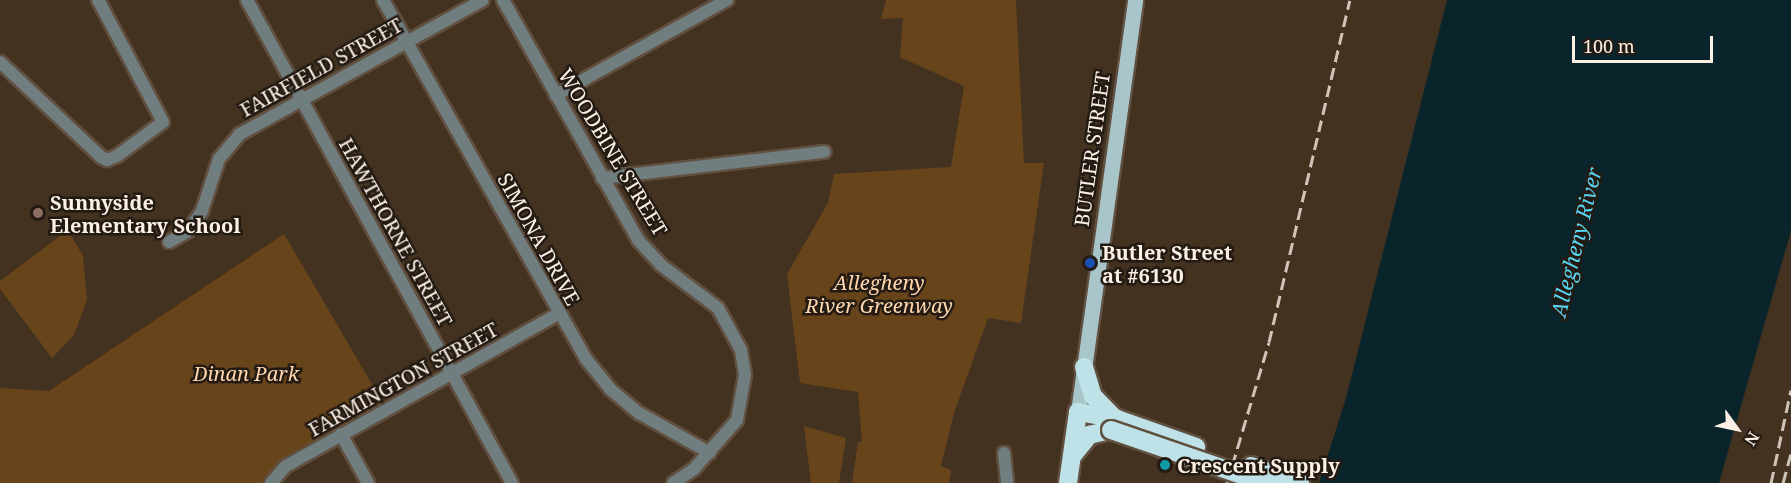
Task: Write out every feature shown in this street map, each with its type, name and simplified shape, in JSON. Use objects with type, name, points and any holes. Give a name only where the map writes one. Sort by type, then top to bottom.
[{"type":"highway","points":[[1084,367],[1089,390],[1104,422],[1300,483]]},
{"type":"highway","points":[[1078,412],[1265,483]]},
{"type":"highway","name":"BUTLER STREET","points":[[1068,483],[1078,412]]},
{"type":"highway","points":[[1071,460],[1080,444],[1104,422]]},
{"type":"main road","name":"BUTLER STREET","points":[[1078,412],[1135,0]]},
{"type":"street","points":[[0,62],[106,160],[163,122],[98,0]]},
{"type":"street","name":"HAWTHORNE STREET","points":[[247,0],[512,483]]},
{"type":"street","name":"SIMONA DRIVE","points":[[383,0],[558,314],[610,389],[661,428],[710,453]]},
{"type":"street","name":"FAIRFIELD STREET","points":[[169,242],[188,231],[202,212],[219,159],[240,134],[483,0]]},
{"type":"street","name":"WOODBINE STREET","points":[[503,0],[638,240],[661,265],[718,308],[741,350],[745,375],[737,420],[710,453],[673,483]]},
{"type":"street","points":[[556,95],[727,0]]},
{"type":"street","points":[[602,178],[824,153]]},
{"type":"street","name":"FARMINGTON STREET","points":[[271,483],[286,466],[558,314]]},
{"type":"street","points":[[341,434],[368,483]]},
{"type":"street","points":[[1004,453],[1007,483]]},
{"type":"green space","name":"Allegheny River Greenway","points":[[886,0],[1016,0],[1024,163],[1044,163],[1021,323],[988,318],[954,413],[941,466],[951,470],[949,483],[852,483],[858,442],[862,442],[858,392],[800,383],[787,274],[828,203],[834,174],[951,167],[964,86],[900,57],[903,18],[881,19]]},
{"type":"green space","points":[[68,230],[83,256],[87,300],[74,335],[52,358],[0,289],[0,281]]},
{"type":"green space","name":"Dinan Park","points":[[284,234],[383,403],[274,466],[266,483],[0,483],[0,388],[49,391]]},
{"type":"green space","points":[[804,426],[846,438],[839,483],[811,483]]},
{"type":"water","name":"Allegheny River","points":[[1447,0],[1791,0],[1791,231],[1719,483],[1319,483],[1346,398]]},
{"type":"railway","points":[[1227,483],[1269,342],[1350,0]]},
{"type":"railway","points":[[1771,483],[1791,390]]},
{"type":"railway","points":[[1783,483],[1791,454]]},
{"type":"place","name":"Sunnyside Elementary School","points":[[38,213]]},
{"type":"place","name":"Butler Street at #6130","points":[[1090,263]]},
{"type":"place","name":"Crescent Supply","points":[[1165,465]]}]
